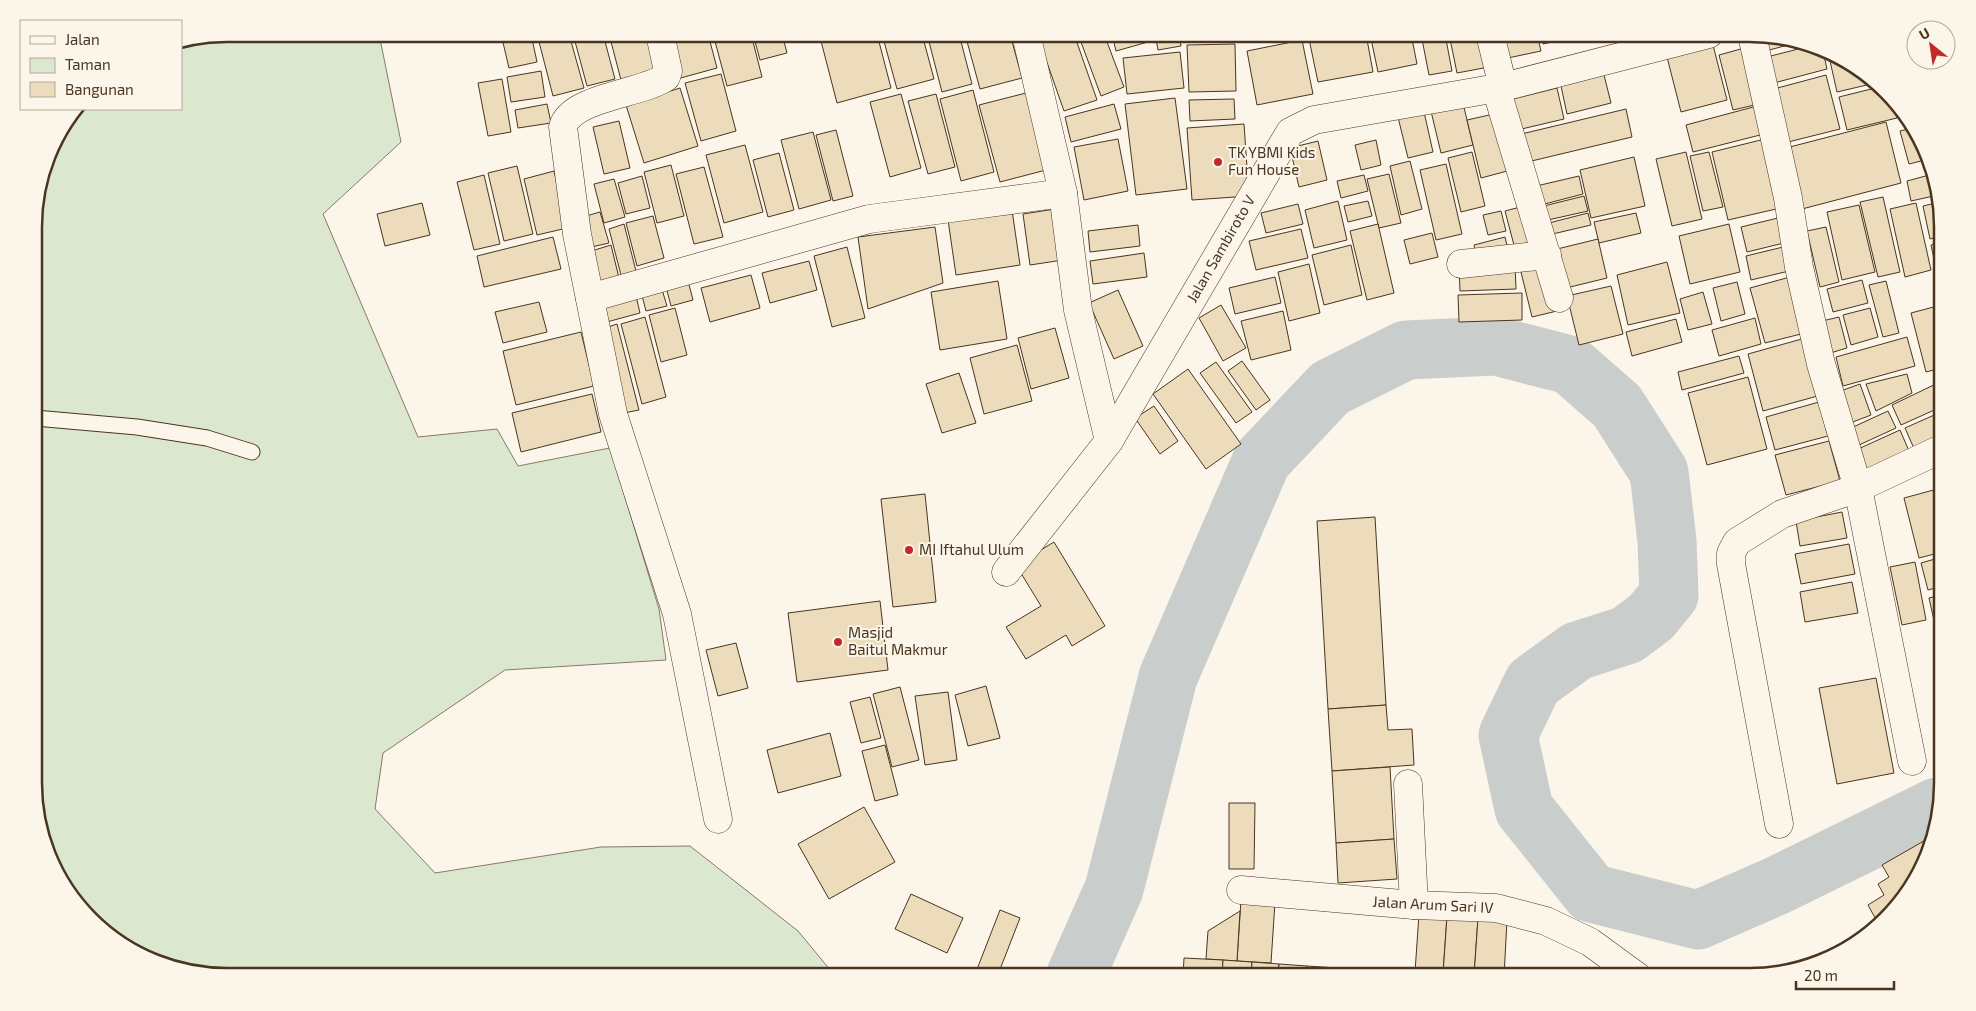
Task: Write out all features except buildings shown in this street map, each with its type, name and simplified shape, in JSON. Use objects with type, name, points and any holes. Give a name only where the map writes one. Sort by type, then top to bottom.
[{"type":"street","points":[[662,42],[668,70],[666,77],[654,83],[581,107],[565,120],[563,127],[576,224],[613,414],[677,614],[718,819]]},
{"type":"street","points":[[1028,42],[1063,193],[1078,310],[1109,441]]},
{"type":"street","points":[[1491,42],[1500,88],[1560,298]]},
{"type":"street","name":"Jalan Sambiroto V","points":[[1006,572],[1109,441],[1290,132],[1314,120],[1500,88],[1678,42]]},
{"type":"street","points":[[1754,42],[1788,198],[1799,267],[1821,364],[1858,488],[1912,762]]},
{"type":"street","points":[[590,298],[869,219],[1063,193]]},
{"type":"street","points":[[1461,264],[1547,255]]},
{"type":"street","points":[[1779,824],[1731,564],[1731,553],[1737,542],[1782,514],[1858,488],[1934,452]]},
{"type":"street","points":[[1408,784],[1414,905]]},
{"type":"street","name":"Jalan Arum Sari IV","points":[[1241,890],[1414,905],[1496,908],[1546,921],[1590,942],[1626,968]]},
{"type":"lane","points":[[42,419],[137,427],[207,438],[252,452]]},
{"type":"green space","points":[[228,42],[381,42],[401,142],[323,214],[418,437],[497,429],[518,466],[610,448],[659,609],[666,660],[505,670],[383,753],[375,809],[435,873],[601,847],[690,846],[798,931],[829,968],[216,968],[168,959],[135,944],[106,923],[88,905],[67,876],[52,843],[44,807],[42,783],[42,228],[46,192],[52,168],[67,135],[85,110],[182,110],[182,48],[192,46]]},
{"type":"waterway","points":[[1079,968],[1114,889],[1168,677],[1262,460],[1330,388],[1406,350],[1496,346],[1570,365],[1617,406],[1659,472],[1667,541],[1669,595],[1651,617],[1627,635],[1577,651],[1533,683],[1508,735],[1524,809],[1591,893],[1698,920],[1776,886],[1932,810]]},
{"type":"place","name":"TK YBMI Kids Fun House","points":[[1218,162]]},
{"type":"place","name":"MI Iftahul Ulum","points":[[909,550]]},
{"type":"place","name":"Masjid Baitul Makmur","points":[[838,642]]}]
